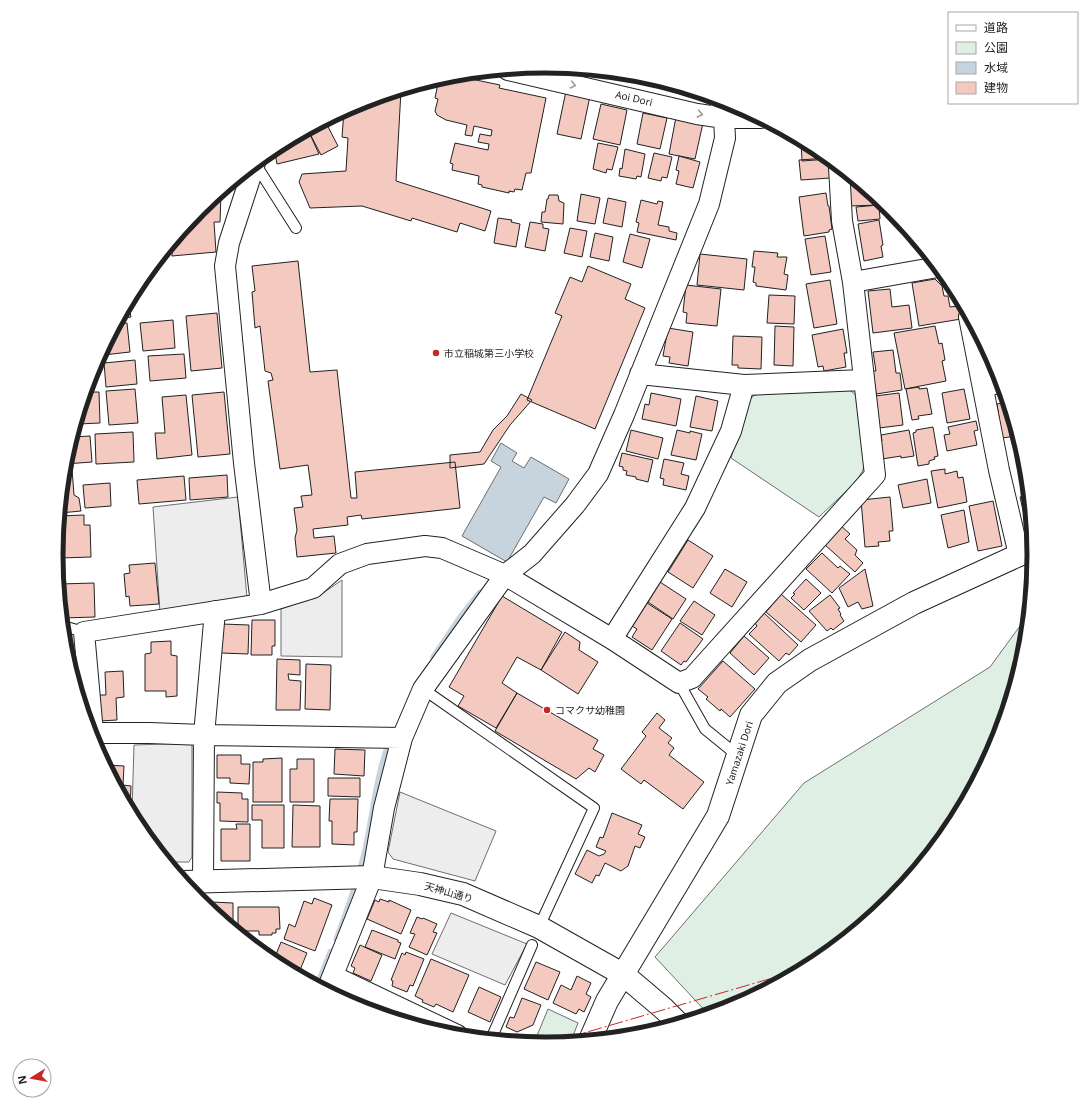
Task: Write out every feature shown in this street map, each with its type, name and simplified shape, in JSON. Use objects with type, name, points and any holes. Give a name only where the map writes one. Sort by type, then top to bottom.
[{"type":"street","name":"Aoi Dori","points":[[524,74],[697,114],[722,109],[732,111]]},
{"type":"street","points":[[426,1022],[330,983],[372,877],[384,808],[402,738],[423,689],[505,575],[532,554],[575,505],[598,474],[709,204],[725,138],[722,109]]},
{"type":"street","points":[[252,173],[229,243],[225,266],[244,463],[261,604]]},
{"type":"street","points":[[92,717],[84,632],[261,604],[313,588],[340,564],[367,554],[425,546],[442,548],[505,575],[612,639],[679,683],[692,678],[875,475],[853,282],[842,221],[839,174]]},
{"type":"street","points":[[853,282],[932,268]]},
{"type":"street","points":[[979,346],[992,385],[999,470],[1026,551]]},
{"type":"street","points":[[640,374],[744,384],[863,380]]},
{"type":"street","points":[[612,639],[695,508],[731,431],[744,384]]},
{"type":"street","name":"Yamazaki Dori","points":[[592,1035],[607,1001],[624,975],[718,816],[751,715],[777,683],[810,660],[914,603],[1026,551]]},
{"type":"street","points":[[194,882],[204,735],[215,611]]},
{"type":"street","points":[[98,733],[402,738]]},
{"type":"street","name":"天神山通り","points":[[194,882],[372,877],[420,884],[463,894],[536,936],[624,975],[674,1020]]},
{"type":"lane","points":[[258,169],[296,228]]},
{"type":"lane","points":[[69,628],[84,632]]},
{"type":"lane","points":[[679,683],[705,729],[737,755]]},
{"type":"lane","points":[[423,689],[594,808],[493,1034]]},
{"type":"green space","points":[[847,388],[856,395],[863,435],[864,466],[862,472],[854,483],[819,517],[731,458],[747,404],[753,396],[763,392]]},
{"type":"green space","points":[[1022,623],[1011,680],[990,739],[977,768],[946,823],[907,873],[886,896],[863,917],[813,956],[758,987],[704,1010],[655,957],[804,783],[990,667]]},
{"type":"green space","points":[[548,1009],[578,1023],[573,1036],[537,1037]]},
{"type":"shaded area","points":[[238,497],[247,598],[160,613],[153,507]]},
{"type":"shaded area","points":[[342,580],[342,657],[281,656],[281,609],[323,593]]},
{"type":"shaded area","points":[[192,743],[192,857],[189,862],[174,862],[144,823],[132,803],[134,745]]},
{"type":"shaded area","points":[[400,792],[496,831],[475,881],[393,859],[388,852]]},
{"type":"shaded area","points":[[451,913],[527,944],[505,985],[432,954]]},
{"type":"water","points":[[501,443],[517,453],[512,461],[524,468],[531,457],[569,479],[556,503],[544,497],[507,562],[462,536],[501,467],[491,461]]},
{"type":"building","points":[[471,79],[500,85],[499,88],[546,98],[531,173],[526,173],[522,190],[515,189],[514,192],[509,191],[509,193],[482,187],[482,185],[478,184],[479,176],[452,170],[453,164],[450,163],[455,143],[488,150],[489,144],[478,142],[480,134],[491,136],[492,130],[474,126],[472,136],[465,135],[467,125],[446,120],[437,115],[435,111],[438,99],[435,98],[438,85]]},
{"type":"building","points":[[566,91],[590,96],[581,139],[557,134]]},
{"type":"building","points":[[401,95],[396,181],[491,211],[485,231],[460,223],[457,232],[412,218],[411,221],[362,206],[310,208],[299,182],[302,174],[346,171],[348,138],[342,137],[343,118]]},
{"type":"building","points":[[601,104],[627,110],[620,145],[593,139]]},
{"type":"building","points":[[643,113],[667,118],[660,149],[637,144]]},
{"type":"building","points":[[676,117],[703,123],[695,159],[669,154]]},
{"type":"building","points":[[327,125],[338,146],[321,155],[310,135]]},
{"type":"building","points":[[310,135],[319,154],[277,164],[275,155]]},
{"type":"building","points":[[598,143],[618,147],[612,170],[607,169],[606,173],[593,169]]},
{"type":"building","points":[[801,147],[820,160],[802,161]]},
{"type":"building","points":[[625,149],[645,154],[641,177],[637,176],[636,179],[619,176],[620,168],[622,169]]},
{"type":"building","points":[[654,153],[672,157],[667,178],[662,177],[661,181],[648,178]]},
{"type":"building","points":[[679,156],[700,162],[693,188],[676,184],[679,171],[676,170]]},
{"type":"building","points":[[819,159],[829,166],[830,178],[801,180],[799,160]]},
{"type":"building","points":[[848,181],[876,205],[850,206]]},
{"type":"building","points":[[826,193],[832,229],[829,230],[829,232],[804,236],[799,197]]},
{"type":"building","points":[[581,194],[600,198],[595,224],[577,221]]},
{"type":"building","points":[[549,195],[558,195],[559,201],[564,203],[563,224],[541,222],[542,212],[545,212]]},
{"type":"building","points":[[608,198],[626,202],[622,227],[603,223]]},
{"type":"building","points":[[221,199],[220,222],[214,222],[216,252],[172,256],[172,251],[183,237]]},
{"type":"building","points":[[641,200],[657,204],[658,201],[663,202],[658,225],[669,227],[669,231],[677,233],[676,240],[637,232],[639,223],[636,222]]},
{"type":"building","points":[[876,205],[879,208],[880,219],[858,221],[856,207]]},
{"type":"building","points":[[498,218],[512,220],[511,222],[520,224],[516,247],[494,243]]},
{"type":"building","points":[[879,220],[883,245],[881,246],[883,257],[864,261],[858,224]]},
{"type":"building","points":[[530,222],[543,224],[543,228],[549,229],[545,251],[525,247]]},
{"type":"building","points":[[570,228],[587,231],[582,257],[564,253]]},
{"type":"building","points":[[595,233],[613,237],[609,261],[590,257]]},
{"type":"building","points":[[630,234],[650,239],[642,268],[623,262]]},
{"type":"building","points":[[825,236],[831,272],[811,275],[805,239]]},
{"type":"building","points":[[754,251],[778,253],[777,257],[787,257],[784,274],[788,275],[786,290],[756,286],[756,283],[753,282],[755,267],[752,267]]},
{"type":"building","points":[[700,254],[747,259],[744,290],[697,285]]},
{"type":"building","points":[[298,261],[310,372],[337,370],[351,498],[357,498],[355,472],[455,462],[460,508],[362,519],[361,515],[347,517],[348,525],[313,529],[314,538],[334,536],[336,553],[297,557],[295,538],[297,530],[294,508],[303,507],[301,496],[312,495],[308,465],[280,469],[268,381],[273,380],[271,373],[265,371],[260,326],[255,328],[252,292],[255,291],[252,266]]},
{"type":"building","points":[[588,266],[631,284],[625,299],[645,308],[595,429],[527,400],[562,316],[555,313],[570,277],[582,282]]},
{"type":"building","points":[[935,279],[942,286],[944,296],[948,296],[950,307],[957,306],[961,319],[919,326],[912,283]]},
{"type":"building","points":[[830,280],[837,324],[814,328],[806,284]]},
{"type":"building","points":[[686,285],[721,289],[717,326],[686,323],[687,313],[683,312]]},
{"type":"building","points":[[890,289],[892,307],[909,305],[912,328],[873,333],[868,291]]},
{"type":"building","points":[[769,295],[795,296],[794,324],[767,323]]},
{"type":"building","points":[[130,311],[131,317],[126,318]]},
{"type":"building","points":[[217,313],[222,368],[191,371],[186,316]]},
{"type":"building","points":[[173,320],[175,348],[143,351],[140,323]]},
{"type":"building","points":[[123,323],[127,323],[130,352],[107,355],[113,342]]},
{"type":"building","points":[[775,326],[794,327],[793,366],[774,365]]},
{"type":"building","points":[[935,326],[939,344],[942,343],[945,360],[942,361],[946,381],[905,389],[894,333]]},
{"type":"building","points":[[668,328],[693,332],[688,366],[669,363],[670,357],[663,356]]},
{"type":"building","points":[[843,329],[847,353],[844,353],[846,367],[824,371],[823,366],[818,367],[812,335]]},
{"type":"building","points":[[733,336],[762,337],[761,369],[738,368],[738,365],[732,365]]},
{"type":"building","points":[[893,350],[896,373],[900,373],[902,390],[876,394],[873,371],[876,371],[873,352]]},
{"type":"building","points":[[184,354],[186,378],[150,381],[148,356]]},
{"type":"building","points":[[135,360],[137,384],[106,387],[104,363]]},
{"type":"building","points":[[919,387],[919,389],[927,388],[932,414],[918,416],[919,419],[912,420],[906,389]]},
{"type":"building","points":[[135,389],[138,423],[109,425],[106,391]]},
{"type":"building","points":[[964,389],[970,419],[947,423],[942,393]]},
{"type":"building","points":[[92,392],[99,392],[100,423],[81,424]]},
{"type":"building","points":[[224,392],[230,454],[198,457],[192,395]]},
{"type":"building","points":[[651,393],[681,399],[676,426],[642,419],[645,404],[649,405]]},
{"type":"building","points":[[899,393],[903,425],[879,428],[875,396]]},
{"type":"building","points":[[521,394],[532,400],[510,425],[484,464],[450,468],[450,455],[480,452],[493,430],[507,416]]},
{"type":"building","points":[[186,395],[192,455],[157,459],[155,433],[165,433],[162,397]]},
{"type":"building","points":[[696,396],[718,401],[712,431],[690,427]]},
{"type":"building","points":[[1002,403],[1012,437],[1002,438],[997,404]]},
{"type":"building","points":[[976,421],[978,430],[974,431],[977,445],[947,451],[944,435],[950,434],[948,427]]},
{"type":"building","points":[[933,427],[938,456],[929,461],[929,464],[918,466],[913,433],[916,432],[916,430]]},
{"type":"building","points":[[631,430],[663,438],[658,459],[626,451]]},
{"type":"building","points":[[677,430],[702,434],[696,460],[671,455]]},
{"type":"building","points":[[909,430],[914,456],[901,458],[901,456],[882,459],[879,442],[882,441],[881,435]]},
{"type":"building","points":[[133,432],[134,462],[96,464],[95,434]]},
{"type":"building","points":[[90,436],[92,462],[72,464],[77,437]]},
{"type":"building","points":[[622,453],[653,460],[648,482],[626,475],[627,471],[623,470],[623,467],[619,466]]},
{"type":"building","points":[[664,459],[684,463],[681,474],[689,476],[686,490],[663,485],[664,479],[660,478]]},
{"type":"building","points":[[71,469],[72,469],[74,495],[79,498],[81,511],[65,513]]},
{"type":"building","points":[[945,469],[945,474],[957,471],[958,478],[963,477],[967,502],[938,508],[931,471]]},
{"type":"building","points":[[227,475],[228,497],[190,500],[189,478]]},
{"type":"building","points":[[184,476],[186,500],[139,504],[137,480]]},
{"type":"building","points":[[927,479],[931,503],[903,508],[898,485]]},
{"type":"building","points":[[110,483],[111,506],[85,508],[83,485]]},
{"type":"building","points":[[1023,496],[1026,524],[1026,524],[1020,497]]},
{"type":"building","points":[[890,497],[893,531],[889,531],[890,541],[878,542],[879,546],[865,547],[861,500]]},
{"type":"building","points":[[993,501],[1002,546],[978,551],[969,506]]},
{"type":"building","points":[[964,510],[969,542],[948,548],[941,515]]},
{"type":"building","points":[[84,515],[84,525],[90,525],[91,557],[63,558],[65,516]]},
{"type":"building","points":[[840,525],[850,534],[845,539],[857,550],[855,555],[863,563],[855,572],[824,544]]},
{"type":"building","points":[[688,540],[713,556],[693,588],[668,572]]},
{"type":"building","points":[[822,553],[838,568],[840,566],[850,574],[832,593],[806,569]]},
{"type":"building","points":[[155,563],[159,604],[130,606],[129,596],[126,597],[124,574],[130,573],[129,565]]},
{"type":"building","points":[[725,569],[747,582],[732,607],[710,593]]},
{"type":"building","points":[[865,569],[873,606],[862,609],[858,602],[848,607],[839,588]]},
{"type":"building","points":[[806,579],[821,593],[804,610],[791,598],[795,594],[793,593]]},
{"type":"building","points":[[660,582],[686,599],[673,619],[648,602]]},
{"type":"building","points":[[94,583],[95,617],[67,618],[64,584]]},
{"type":"building","points":[[781,594],[816,625],[801,642],[766,612]]},
{"type":"building","points":[[830,595],[840,608],[838,609],[844,621],[833,630],[831,628],[827,631],[809,611]]},
{"type":"building","points":[[502,596],[562,632],[541,670],[517,657],[502,683],[517,693],[496,728],[458,706],[464,696],[449,687]]},
{"type":"building","points":[[694,601],[715,615],[702,635],[680,621]]},
{"type":"building","points":[[647,603],[672,619],[652,650],[632,637],[637,629],[632,626]]},
{"type":"building","points":[[764,613],[798,645],[789,655],[786,653],[779,661],[749,634],[757,626],[755,623]]},
{"type":"building","points":[[252,620],[275,620],[275,646],[272,646],[272,655],[251,655]]},
{"type":"building","points":[[680,623],[703,639],[686,662],[684,661],[681,665],[661,651]]},
{"type":"building","points":[[222,624],[249,625],[248,654],[221,653]]},
{"type":"building","points":[[565,632],[580,642],[579,650],[598,662],[578,694],[541,670]]},
{"type":"building","points":[[744,636],[769,658],[754,675],[730,653]]},
{"type":"building","points":[[171,641],[171,655],[177,656],[177,696],[166,697],[166,691],[145,691],[145,654],[151,653],[151,642]]},
{"type":"building","points":[[277,659],[300,660],[300,675],[288,674],[289,680],[301,681],[300,710],[276,710]]},
{"type":"building","points":[[723,661],[755,689],[730,717],[706,699],[708,697],[698,689]]},
{"type":"building","points":[[306,664],[331,665],[330,710],[305,709]]},
{"type":"building","points":[[123,671],[124,697],[116,698],[117,720],[100,721],[98,695],[106,695],[105,672]]},
{"type":"building","points":[[517,693],[598,740],[593,749],[604,755],[595,772],[589,768],[576,779],[495,731]]},
{"type":"building","points":[[657,713],[665,720],[659,728],[672,738],[668,743],[674,748],[669,755],[704,782],[683,809],[644,780],[641,784],[621,769],[646,736],[642,732]]},
{"type":"building","points":[[335,749],[365,750],[364,776],[334,774]]},
{"type":"building","points":[[217,755],[241,755],[241,764],[250,764],[249,784],[230,783],[230,778],[217,778]]},
{"type":"building","points":[[282,758],[282,802],[253,802],[253,762],[263,762],[263,759]]},
{"type":"building","points":[[297,759],[314,759],[314,802],[290,802],[290,769],[297,769]]},
{"type":"building","points":[[112,765],[124,766],[123,785],[131,786],[130,800]]},
{"type":"building","points":[[328,778],[360,778],[360,797],[328,796]]},
{"type":"building","points":[[217,792],[242,793],[242,799],[248,799],[248,822],[220,821],[220,803],[217,803]]},
{"type":"building","points":[[330,799],[358,799],[357,832],[354,832],[354,845],[332,844],[332,821],[329,821]]},
{"type":"building","points":[[252,805],[284,805],[284,848],[262,848],[262,820],[252,820]]},
{"type":"building","points":[[293,805],[320,806],[320,847],[292,847]]},
{"type":"building","points":[[612,813],[642,825],[638,834],[645,837],[640,848],[635,846],[628,866],[621,871],[605,863],[599,876],[596,875],[592,883],[575,874],[587,850],[599,856],[604,854],[606,851],[596,847],[600,837],[603,838]]},
{"type":"building","points":[[236,824],[250,824],[250,861],[221,861],[221,829],[237,829]]},
{"type":"building","points":[[314,898],[332,905],[315,951],[284,939],[289,924],[295,927],[304,901],[312,904]]},
{"type":"building","points":[[380,899],[389,902],[389,900],[411,910],[401,934],[367,919],[375,900],[379,902]]},
{"type":"building","points":[[212,902],[233,903],[233,922],[227,917]]},
{"type":"building","points":[[238,907],[279,907],[280,929],[276,929],[276,933],[272,933],[272,935],[259,935],[259,931],[244,931],[243,928],[238,926]]},
{"type":"building","points":[[417,917],[437,924],[433,932],[437,933],[427,955],[409,947],[415,934],[410,933]]},
{"type":"building","points":[[372,930],[398,940],[398,942],[401,943],[395,959],[365,947]]},
{"type":"building","points":[[281,942],[307,953],[300,970],[276,955]]},
{"type":"building","points":[[360,945],[382,955],[371,981],[353,973],[355,968],[351,966]]},
{"type":"building","points":[[406,952],[424,959],[413,986],[410,985],[407,992],[392,986],[393,981],[391,980],[402,953],[405,955]]},
{"type":"building","points":[[431,959],[469,975],[453,1012],[436,1004],[434,1007],[422,1002],[423,1000],[415,996]]},
{"type":"building","points":[[536,962],[560,972],[548,1000],[524,989]]},
{"type":"building","points":[[577,976],[591,983],[586,994],[591,997],[584,1012],[579,1009],[576,1014],[553,1003],[561,985],[571,990]]},
{"type":"building","points":[[479,987],[501,997],[490,1022],[468,1012]]},
{"type":"building","points":[[344,991],[369,1003],[361,1000],[344,992]]},
{"type":"building","points":[[522,998],[541,1005],[533,1025],[517,1032],[506,1027],[510,1017],[514,1018]]},
{"type":"waterway","points":[[434,657],[461,617],[480,593]]},
{"type":"waterway","points":[[337,939],[363,860],[382,766],[391,739]]},
{"type":"waterway","points":[[320,980],[331,952]]},
{"type":"power","points":[[573,1036],[777,977]]},
{"type":"place","name":"市立稲城第三小学校","points":[[436,353]]},
{"type":"place","name":"コマクサ幼稚園","points":[[547,710]]}]
